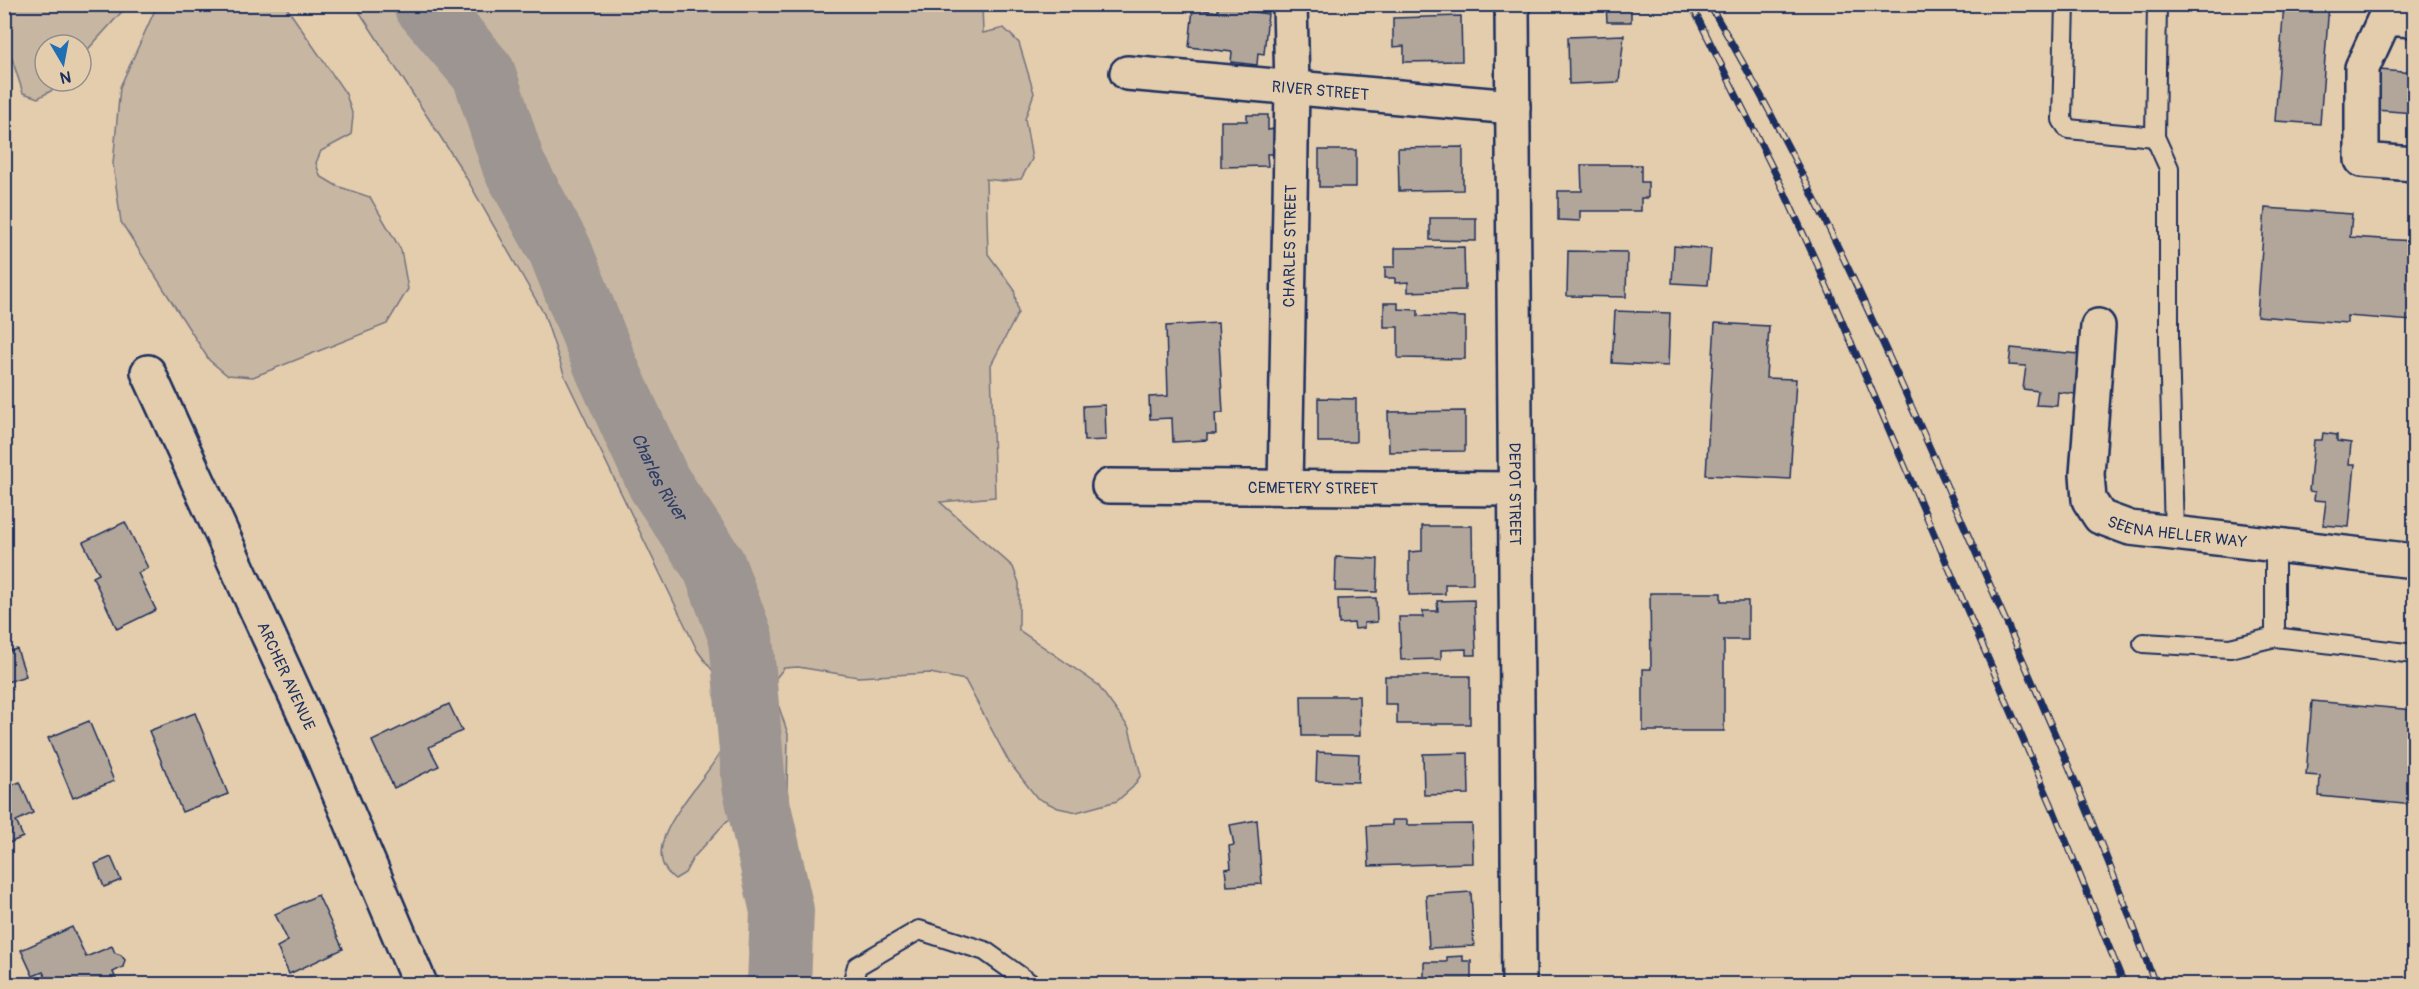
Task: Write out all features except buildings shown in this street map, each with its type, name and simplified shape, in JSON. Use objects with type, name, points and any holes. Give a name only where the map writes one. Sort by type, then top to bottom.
[{"type":"street","name":"CHARLES STREET","points":[[1285,488],[1292,88],[1290,4]]},
{"type":"street","name":"DEPOT STREET","points":[[1512,4],[1520,984]]},
{"type":"street","points":[[2415,20],[2385,18],[2362,68],[2362,160],[2415,164]]},
{"type":"street","name":"RIVER STREET","points":[[1128,73],[1513,107]]},
{"type":"street","name":"SEENA HELLER WAY","points":[[2097,326],[2087,474],[2090,500],[2100,517],[2130,528],[2415,561]]},
{"type":"street","name":"ARCHER AVENUE","points":[[148,372],[323,755],[420,984]]},
{"type":"street","name":"CEMETERY STREET","points":[[1109,486],[1516,489]]},
{"type":"lane","points":[[2066,4],[2062,120],[2068,129],[2155,137]]},
{"type":"lane","points":[[2157,4],[2155,137],[2169,168],[2169,343],[2174,534]]},
{"type":"lane","points":[[2275,546],[2275,637]]},
{"type":"lane","points":[[2144,644],[2230,648],[2275,637],[2415,654]]},
{"type":"lane","points":[[852,984],[857,966],[919,930],[985,951],[1031,984]]},
{"type":"shaded area","points":[[5,4],[128,5],[93,44],[93,33],[33,33],[33,93],[47,93],[38,98],[23,93],[5,37]]},
{"type":"shaded area","points":[[161,5],[285,5],[346,94],[353,116],[351,135],[321,151],[316,163],[320,176],[337,186],[370,197],[401,250],[408,289],[387,324],[253,377],[227,375],[209,360],[121,222],[113,164],[120,87],[155,10]]},
{"type":"shaded area","points":[[355,5],[982,5],[983,33],[1004,28],[1019,43],[1034,93],[1025,119],[1032,159],[1021,179],[1003,181],[986,179],[988,254],[1014,289],[1018,313],[991,365],[995,497],[940,502],[1013,567],[1019,583],[1019,630],[1097,684],[1129,728],[1141,775],[1133,787],[1117,801],[1077,812],[1058,808],[1037,798],[1009,762],[965,680],[930,673],[858,677],[798,667],[784,668],[776,678],[775,695],[788,734],[787,793],[780,804],[762,812],[727,821],[693,858],[685,873],[675,879],[663,865],[662,848],[668,829],[720,753],[726,739],[726,695],[715,674],[697,650],[565,377],[544,314],[460,167]]},
{"type":"waterway","name":"Charles River","points":[[425,4],[484,74],[514,166],[560,250],[607,369],[659,483],[714,566],[741,638],[754,785],[782,911],[779,984]]},
{"type":"railway","points":[[1691,4],[1782,187],[1818,266],[2052,806],[2124,984]]},
{"type":"railway","points":[[1709,4],[1782,136],[1881,338],[2067,763],[2113,873],[2155,984]]}]
